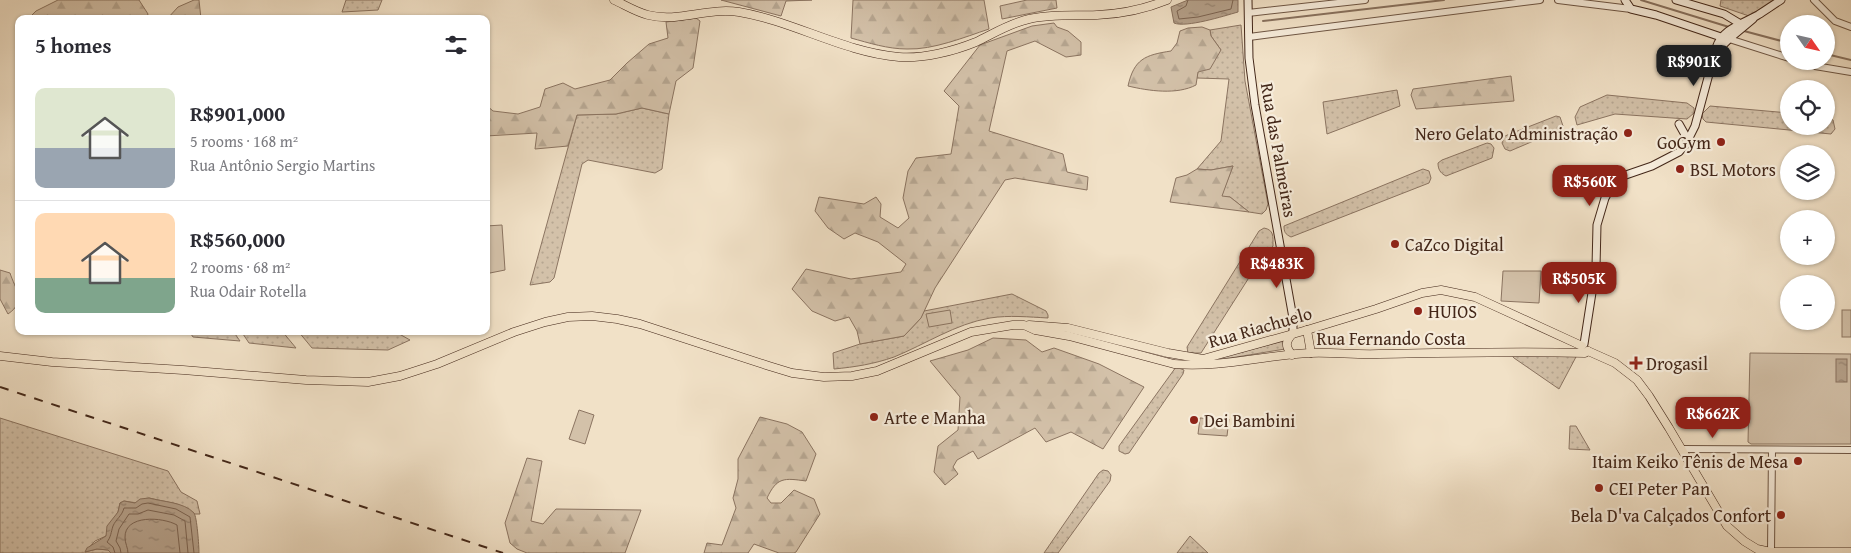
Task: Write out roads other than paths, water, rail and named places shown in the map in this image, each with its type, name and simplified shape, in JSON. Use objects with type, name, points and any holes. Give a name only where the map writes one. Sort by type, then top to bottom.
[{"type":"main road","points":[[614,0],[648,16],[676,16],[715,10],[751,14],[872,54],[901,58],[952,50],[974,43],[1010,26],[1028,20],[1063,15],[1121,13],[1138,10],[1167,0]]},
{"type":"main road","name":"Rua das Palmeiras","points":[[1248,0],[1249,58],[1255,105],[1281,246],[1293,318],[1293,333]]},
{"type":"main road","points":[[1625,0],[1631,10],[1656,15],[1725,38],[1737,33],[1756,16]]},
{"type":"main road","points":[[1676,0],[1724,14],[1739,23]]},
{"type":"main road","points":[[1585,348],[1596,268],[1597,225],[1605,198],[1611,187],[1620,178],[1652,166],[1680,152],[1695,126],[1715,54],[1725,38],[1739,23],[1756,16],[1781,0]]},
{"type":"main road","points":[[1737,33],[1739,23]]},
{"type":"main road","points":[[1679,124],[1688,140]]},
{"type":"main road","name":"Rua Riachuelo","points":[[1024,325],[1068,328],[1168,353],[1203,359],[1376,309],[1409,296],[1442,290],[1475,297],[1615,363],[1637,380],[1682,449],[1727,526],[1744,541],[1757,549],[1771,552]]},
{"type":"main road","points":[[0,356],[52,362],[183,370],[298,380],[368,382],[395,377],[427,367],[514,332],[545,322],[568,317],[592,316],[617,318],[640,324],[792,373],[824,377],[852,376],[877,372],[971,332],[996,327],[1024,325]]},
{"type":"main road","name":"Rua Fernando Costa","points":[[1024,325],[1174,364],[1199,365],[1311,353],[1565,353],[1585,348]]},
{"type":"main road","points":[[1307,330],[1311,353]]},
{"type":"main road","points":[[1292,355],[1286,345],[1286,341],[1293,333]]},
{"type":"main road","points":[[1565,353],[1571,350],[1572,347],[1568,340]]},
{"type":"main road","points":[[1771,552],[1851,552]]},
{"type":"street","points":[[1248,13],[1365,0]]},
{"type":"street","points":[[1249,37],[1540,0]]},
{"type":"street","points":[[1558,0],[1631,10]]},
{"type":"street","points":[[1814,0],[1835,21],[1851,27]]},
{"type":"street","points":[[1725,38],[1780,55]]},
{"type":"street","points":[[1835,69],[1851,72]]},
{"type":"street","points":[[1682,449],[1851,450]]},
{"type":"street","points":[[1771,552],[1772,450]]},
{"type":"water","points":[[1188,0],[1238,0],[1238,12],[1196,23],[1174,23],[1171,7]]},
{"type":"water","points":[[1836,359],[1847,359],[1847,382],[1836,382]]},
{"type":"water","points":[[149,498],[179,504],[194,513],[199,553],[111,553],[108,550],[97,549],[85,552],[87,548],[106,536],[107,526],[118,512],[120,503],[124,501],[135,503],[140,499]]},
{"type":"waterway","points":[[1263,21],[1444,0]]},
{"type":"waterway","points":[[1641,0],[1729,27]]},
{"type":"waterway","points":[[1744,31],[1780,41]]},
{"type":"waterway","points":[[1835,56],[1851,60]]},
{"type":"railway","points":[[0,387],[503,553]]},
{"type":"place","name":"Nero Gelato Administração","points":[[1628,133]]},
{"type":"place","name":"GoGym","points":[[1721,142]]},
{"type":"place","name":"BSL Motors","points":[[1680,169]]},
{"type":"place","name":"CaZco Digital","points":[[1395,244]]},
{"type":"place","name":"HUIOS","points":[[1418,311]]},
{"type":"place","name":"Drogasil","points":[[1636,363]]},
{"type":"place","name":"Arte e Manha","points":[[874,417]]},
{"type":"place","name":"Dei Bambini","points":[[1194,420]]},
{"type":"place","name":"Itaim Keiko Tênis de Mesa","points":[[1798,461]]},
{"type":"place","name":"CEI Peter Pan","points":[[1599,488]]},
{"type":"place","name":"Bela D'va Calçados Confort","points":[[1781,515]]}]
